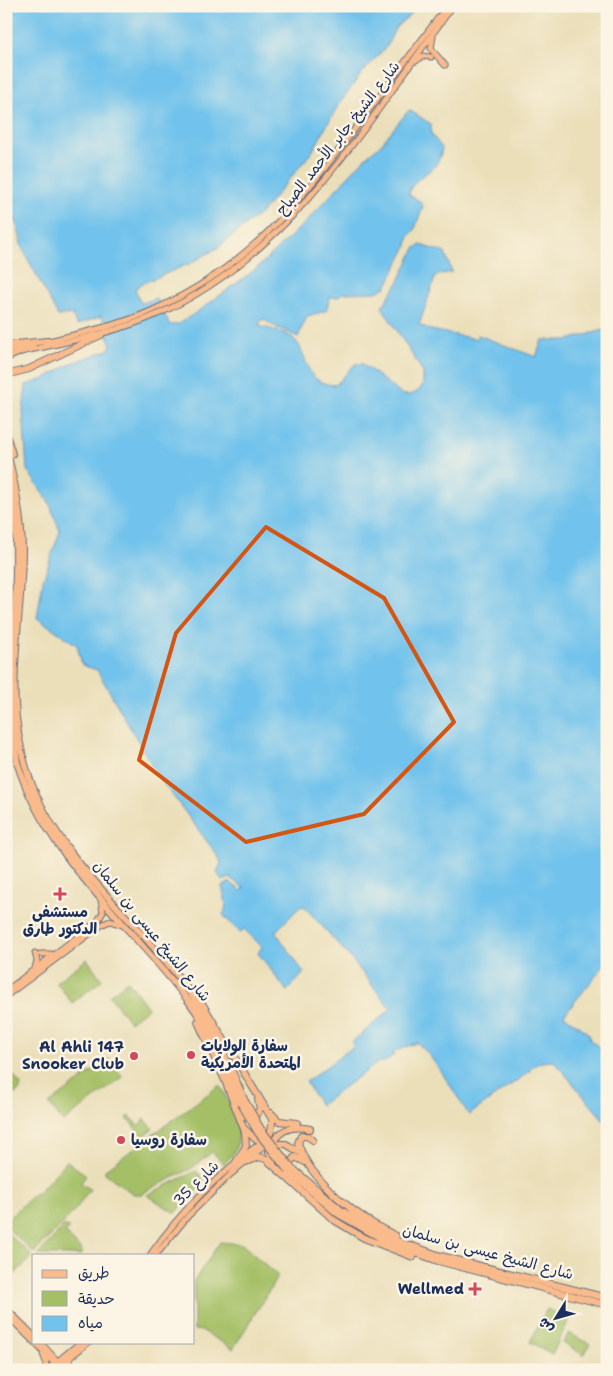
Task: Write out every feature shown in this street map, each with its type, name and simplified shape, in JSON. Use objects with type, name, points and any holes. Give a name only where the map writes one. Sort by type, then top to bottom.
[{"type":"highway","points":[[6,375],[19,373],[40,364],[100,332]]},
{"type":"highway","points":[[6,345],[47,341]]},
{"type":"highway","points":[[6,357],[18,353]]},
{"type":"highway","points":[[6,434],[16,476],[18,497]]},
{"type":"highway","name":"شارع الشيخ عيسى بن سلمان","points":[[6,449],[18,497],[21,573],[13,682],[16,725],[26,769],[42,807],[67,848],[172,970],[208,1022],[243,1102]]},
{"type":"highway","name":"شارع الشيخ عيسى بن سلمان","points":[[6,466],[14,542],[14,583],[7,690],[11,739],[22,777],[39,815],[60,848],[177,986],[208,1031],[258,1133],[287,1171],[319,1200],[360,1228],[389,1243],[439,1259],[607,1305]]},
{"type":"highway","points":[[6,482],[11,500]]},
{"type":"highway","points":[[172,970],[189,986],[207,1010],[267,1108],[279,1121],[296,1123]]},
{"type":"highway","points":[[177,986],[200,1026],[242,1124],[246,1141],[242,1155],[236,1162]]},
{"type":"highway","points":[[231,1097],[242,1115],[254,1118],[259,1113],[260,1107],[255,1090]]},
{"type":"highway","points":[[267,1108],[273,1124],[270,1157],[287,1171],[295,1187]]},
{"type":"highway","points":[[242,1124],[251,1136],[292,1147],[305,1158]]},
{"type":"highway","points":[[233,1172],[288,1127],[310,1128]]},
{"type":"highway","points":[[312,1168],[305,1158],[298,1140],[304,1136],[313,1140]]},
{"type":"highway","points":[[257,1146],[270,1141]]},
{"type":"highway","points":[[245,1163],[262,1157],[287,1171]]},
{"type":"highway","points":[[295,1157],[301,1158],[336,1195],[367,1220],[439,1259],[412,1257],[388,1249],[350,1231],[321,1210],[295,1187],[286,1170],[289,1161],[295,1157]]},
{"type":"highway","name":"شارع الشيخ عيسى بن سلمان","points":[[439,1259],[607,1298]]},
{"type":"main road","name":"شارع الشيخ جابر الأحمد الصباح","points":[[166,307],[230,265],[257,243],[286,215],[310,188],[446,6]]},
{"type":"main road","name":"شارع الشيخ جابر الأحمد الصباح","points":[[18,353],[100,332],[166,307],[226,275],[258,251],[313,194],[453,6]]},
{"type":"main road","points":[[436,29],[431,46],[445,65]]},
{"type":"main road","points":[[411,64],[422,56],[431,57]]},
{"type":"main road","name":"شارع الشيخ جابر الأحمد الصباح","points":[[6,351],[47,341],[100,332]]},
{"type":"main road","points":[[6,991],[100,918],[103,908],[96,891]]},
{"type":"main road","points":[[6,996],[105,922],[119,923],[133,935]]},
{"type":"main road","points":[[34,970],[38,961],[38,953],[46,956],[58,951]]},
{"type":"main road","name":"شارع 35","points":[[157,1254],[188,1216],[233,1172],[270,1141]]},
{"type":"main road","name":"شارع 35","points":[[151,1254],[201,1193],[257,1146]]},
{"type":"main road","points":[[6,1308],[32,1334]]},
{"type":"main road","points":[[6,1314],[32,1340]]},
{"type":"main road","points":[[36,1344],[57,1365]]},
{"type":"main road","points":[[42,1344],[57,1365]]},
{"type":"main road","points":[[57,1365],[79,1344]]},
{"type":"main road","points":[[43,1351],[46,1370],[71,1357],[87,1344]]},
{"type":"main road","points":[[49,1352],[57,1356],[71,1351]]},
{"type":"main road","points":[[68,1370],[71,1357]]},
{"type":"highlighted area","points":[[266,527],[384,598],[454,722],[364,814],[246,842],[139,760],[176,633]]},
{"type":"green space","points":[[87,959],[102,980],[72,1003],[56,982]]},
{"type":"green space","points":[[128,981],[148,1008],[130,1022],[109,995]]},
{"type":"green space","points":[[109,1059],[123,1077],[63,1122],[49,1104]]},
{"type":"green space","points":[[6,1066],[21,1085],[20,1090],[6,1100]]},
{"type":"green space","points":[[220,1085],[234,1115],[238,1135],[237,1145],[232,1155],[224,1164],[212,1152],[192,1168],[141,1194],[133,1194],[105,1173],[105,1170]]},
{"type":"green space","points":[[130,1116],[137,1125],[141,1125],[145,1119],[153,1129],[142,1137],[127,1118]]},
{"type":"green space","points":[[67,1161],[86,1175],[81,1183],[90,1189],[72,1214],[34,1253],[6,1227],[6,1221],[35,1193],[37,1194]]},
{"type":"green space","points":[[196,1171],[205,1181],[175,1213],[147,1195]]},
{"type":"green space","points":[[64,1226],[69,1228],[65,1233],[83,1252],[82,1254],[39,1254]]},
{"type":"green space","points":[[6,1232],[32,1256],[6,1284]]},
{"type":"green space","points":[[220,1242],[242,1244],[278,1276],[233,1349],[203,1331],[195,1330],[195,1280]]},
{"type":"green space","points":[[547,1309],[569,1320],[552,1354],[530,1342]]},
{"type":"green space","points":[[569,1333],[590,1344],[584,1355],[563,1343]]},
{"type":"water","points":[[6,6],[420,6],[396,27],[387,46],[361,74],[339,104],[312,152],[262,212],[219,247],[191,263],[141,284],[135,289],[140,302],[144,303],[156,298],[170,325],[179,324],[256,269],[305,223],[365,158],[380,145],[409,110],[431,124],[431,134],[442,148],[440,158],[434,167],[416,181],[410,190],[409,195],[420,201],[423,207],[414,231],[409,236],[407,246],[386,287],[376,292],[342,293],[338,297],[330,297],[326,311],[307,316],[298,337],[265,320],[261,320],[259,326],[281,332],[293,338],[299,345],[308,368],[317,380],[336,385],[355,364],[363,364],[401,394],[408,395],[414,393],[423,384],[423,372],[382,307],[399,281],[415,248],[421,245],[445,253],[452,272],[436,275],[419,325],[431,330],[476,339],[478,335],[536,357],[542,340],[568,340],[607,329],[607,962],[564,1015],[589,1034],[590,1040],[607,1053],[607,1124],[554,1061],[541,1062],[530,1068],[530,1071],[469,1115],[428,1054],[416,1043],[393,1052],[394,1055],[382,1063],[380,1061],[320,1105],[306,1082],[354,1046],[352,1042],[391,1009],[349,956],[304,906],[300,907],[277,930],[277,934],[304,973],[287,991],[258,953],[262,947],[244,929],[240,933],[223,915],[226,905],[222,887],[230,882],[241,891],[244,888],[230,878],[222,881],[217,872],[221,863],[218,856],[158,776],[97,670],[82,665],[77,645],[37,618],[43,580],[60,531],[49,502],[27,470],[23,411],[26,385],[42,380],[72,363],[108,350],[111,345],[102,316],[77,325],[71,314],[58,316],[21,246],[20,236],[6,189]]},
{"type":"place","name":"مستشفى الدكتور طارق","points":[[60,894]]},
{"type":"place","name":"سفارة الولايات المتحدة الأمريكية","points":[[191,1055]]},
{"type":"place","name":"Al Ahli 147 Snooker Club","points":[[134,1056]]},
{"type":"place","name":"سفارة روسيا","points":[[121,1140]]},
{"type":"place","name":"Wellmed","points":[[475,1289]]}]
